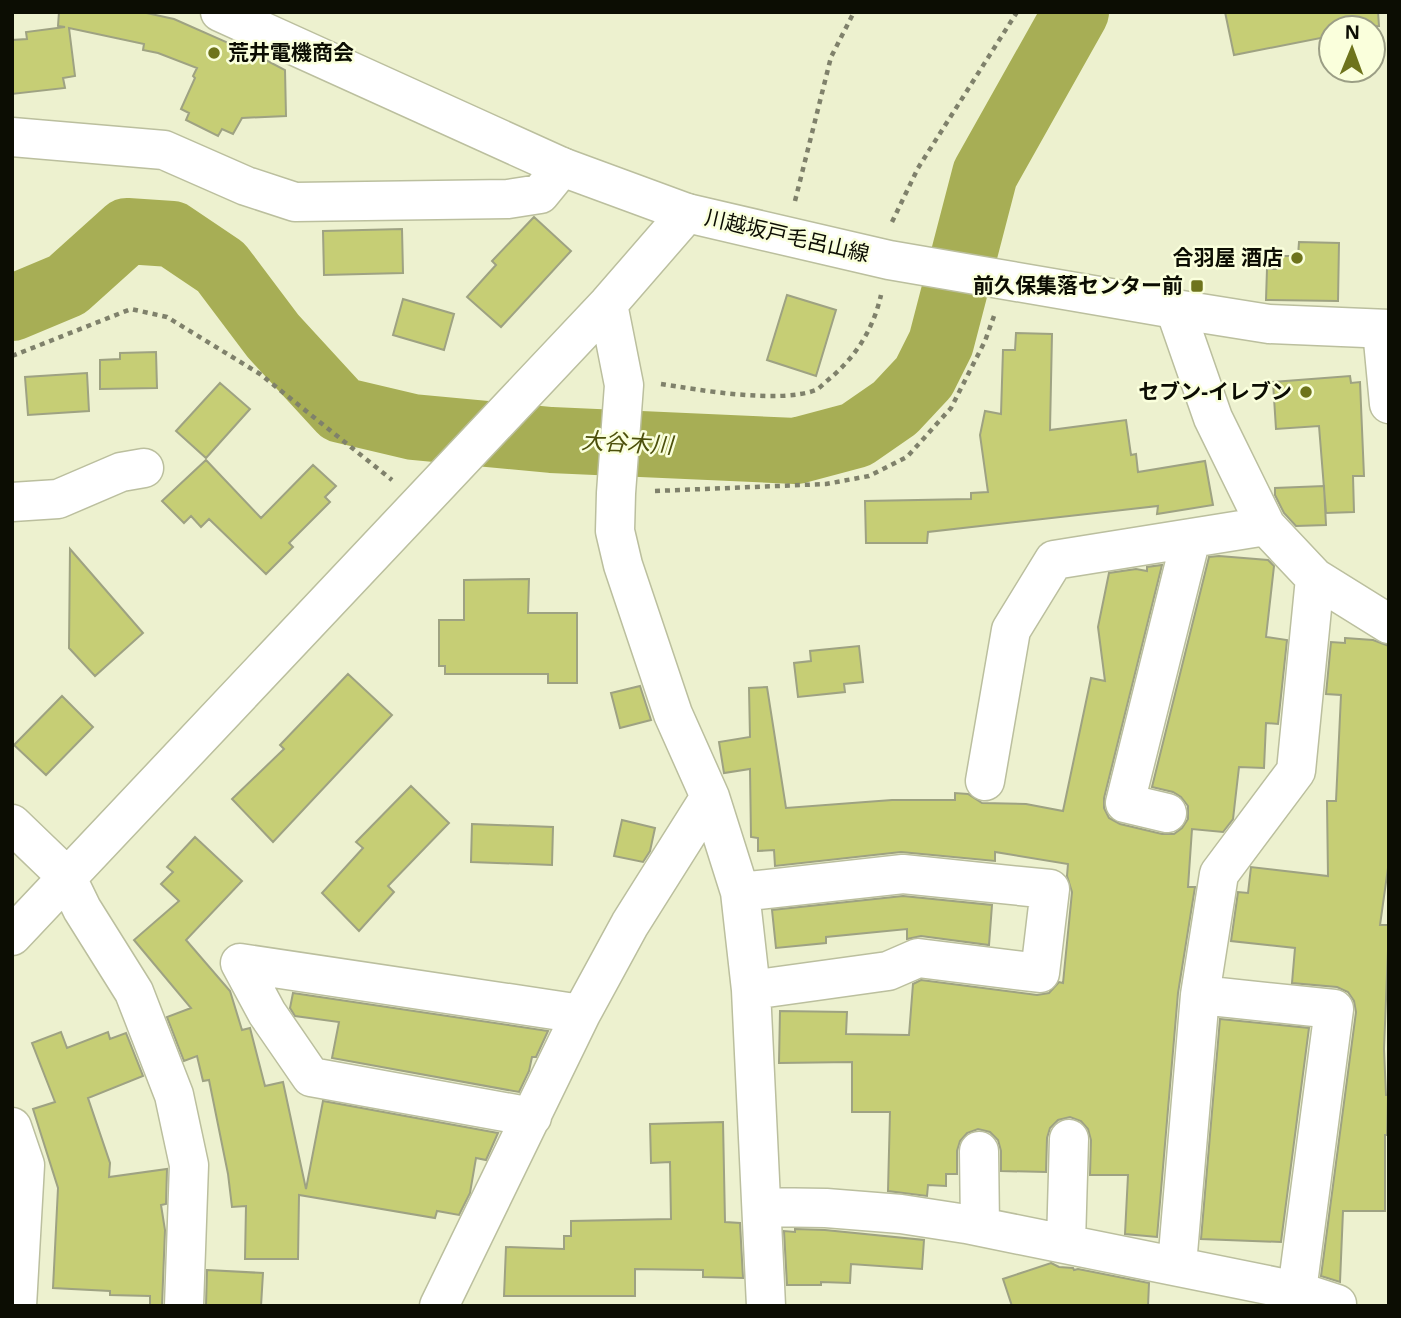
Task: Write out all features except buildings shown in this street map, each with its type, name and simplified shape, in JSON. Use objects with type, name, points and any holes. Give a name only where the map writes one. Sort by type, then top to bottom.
[{"type":"street","name":"川越坂戸毛呂山線","points":[[220,12],[562,167],[687,213],[887,260],[1175,309],[1269,324],[1386,330]]},
{"type":"street","points":[[12,137],[164,150],[246,186],[295,202],[508,199],[540,194],[562,167]]},
{"type":"street","points":[[12,936],[608,304],[687,213]]},
{"type":"street","points":[[608,304],[624,382],[615,531],[623,565],[673,714],[709,797],[740,892],[751,990],[766,1306]]},
{"type":"street","points":[[1175,309],[1213,418],[1266,526],[1315,578],[1389,624]]},
{"type":"street","points":[[1386,330],[1389,404]]},
{"type":"street","points":[[12,502],[58,499],[121,472],[144,468]]},
{"type":"street","points":[[985,781],[1011,630],[1054,560],[1266,526]]},
{"type":"street","points":[[1167,813],[1125,803],[1191,538]]},
{"type":"street","points":[[1177,1265],[1200,995],[1219,874],[1296,771],[1315,578]]},
{"type":"street","points":[[439,1306],[581,1014],[630,924],[709,797]]},
{"type":"street","points":[[12,824],[66,876],[82,909],[134,992],[174,1095],[188,1165],[184,1306]]},
{"type":"street","points":[[740,892],[903,874],[1050,889],[1040,973],[918,958],[888,971],[751,990]]},
{"type":"street","points":[[532,1117],[311,1077],[267,1013],[240,963],[581,1014]]},
{"type":"street","points":[[1200,995],[1334,1009],[1297,1291]]},
{"type":"street","points":[[12,1127],[25,1165],[15,1268],[17,1306]]},
{"type":"street","points":[[1066,1243],[1069,1139]]},
{"type":"street","points":[[979,1151],[979,1226]]},
{"type":"street","points":[[762,1207],[826,1208],[901,1214],[979,1226],[1297,1291],[1336,1306]]},
{"type":"path","points":[[786,236],[831,57],[854,12]]},
{"type":"path","points":[[624,382],[778,397],[816,390],[842,369],[866,338],[878,311],[887,260],[918,168],[1017,12]]},
{"type":"path","points":[[616,488],[826,484],[869,475],[907,457],[951,408],[985,341],[999,279]]},
{"type":"path","points":[[12,356],[131,309],[167,317],[260,374],[432,491]]},
{"type":"waterway","name":"大谷木川","points":[[12,308],[67,285],[127,231],[172,234],[221,267],[273,336],[341,410],[413,427],[551,440],[796,451],[856,435],[895,408],[924,377],[941,343],[985,174],[1076,12]]},
{"type":"place","name":"荒井電機商会","points":[[214,53]]},
{"type":"place","name":"合羽屋 酒店","points":[[1297,258]]},
{"type":"place","name":"前久保集落センター前","points":[[1197,286]]},
{"type":"place","name":"セブン-イレブン","points":[[1306,392]]}]
